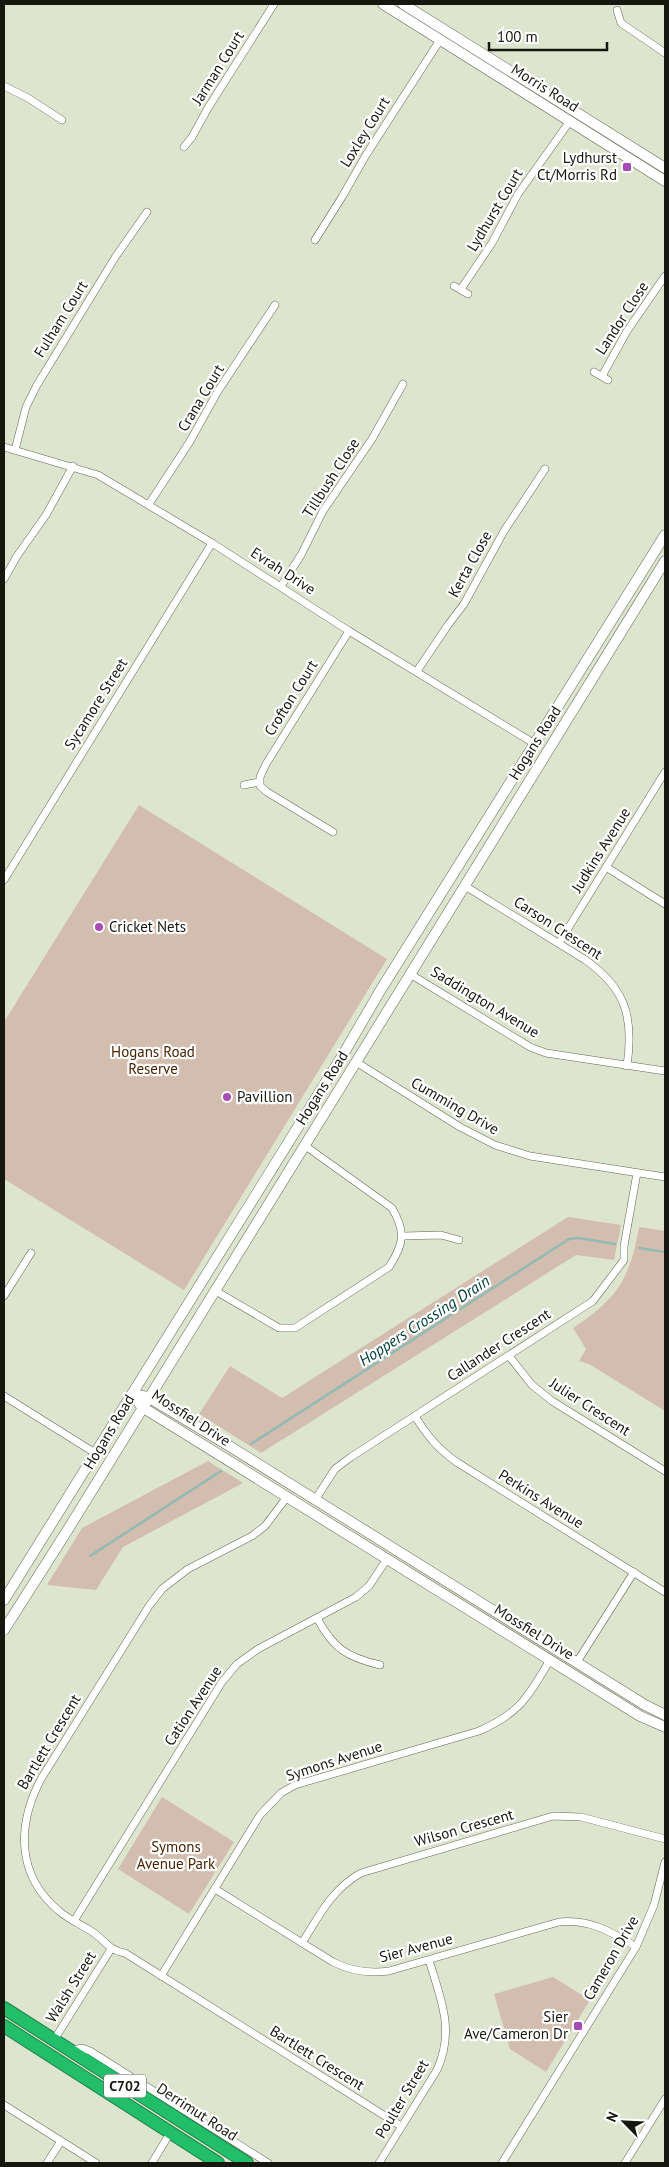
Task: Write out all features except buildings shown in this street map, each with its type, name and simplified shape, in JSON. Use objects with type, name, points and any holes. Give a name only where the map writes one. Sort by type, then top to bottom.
[{"type":"highway","name":"Derrimut Road","points":[[4,2008],[247,2163]]},
{"type":"highway","name":"C702","points":[[4,2026],[218,2163]]},
{"type":"highway","points":[[47,2054],[54,2040]]},
{"type":"highway","points":[[75,2054],[72,2062],[75,2072]]},
{"type":"highway","points":[[170,2133],[178,2120]]},
{"type":"street","name":"Jarman Court","points":[[184,147],[274,4]]},
{"type":"street","name":"Morris Road","points":[[384,4],[427,25],[665,168]]},
{"type":"street","name":"Morris Road","points":[[403,4],[427,25],[440,40],[665,181]]},
{"type":"street","points":[[617,10],[622,23],[665,53]]},
{"type":"street","name":"Loxley Court","points":[[315,240],[366,154],[440,40]]},
{"type":"street","points":[[4,86],[28,98],[62,120]]},
{"type":"street","name":"Lydhurst Court","points":[[454,286],[464,292],[518,194],[570,121]]},
{"type":"street","name":"Fulham Court","points":[[15,450],[26,407],[37,385],[116,256],[147,212]]},
{"type":"street","name":"Landor Close","points":[[594,372],[605,378],[627,331],[665,276]]},
{"type":"street","name":"Crana Court","points":[[149,504],[189,443],[218,391],[275,306]]},
{"type":"street","name":"Tillbush Close","points":[[281,586],[301,555],[323,511],[372,439],[403,384]]},
{"type":"street","name":"Evrah Drive","points":[[4,447],[98,475],[149,504],[350,631],[535,744]]},
{"type":"street","points":[[4,580],[17,556],[46,515],[73,466]]},
{"type":"street","name":"Kerta Close","points":[[417,671],[464,604],[504,531],[545,468]]},
{"type":"street","name":"Hogans Road","points":[[4,1600],[7,1588],[132,1394],[344,1053],[380,991],[665,535]]},
{"type":"street","name":"Sycamore Street","points":[[4,880],[212,543]]},
{"type":"street","name":"Hogans Road","points":[[4,1630],[67,1531],[665,561]]},
{"type":"street","name":"Crofton Court","points":[[259,782],[266,764],[350,631]]},
{"type":"street","points":[[535,744],[548,751]]},
{"type":"street","name":"Judkins Avenue","points":[[559,943],[606,867],[663,782],[665,772]]},
{"type":"street","points":[[244,785],[259,782],[267,792],[332,832]]},
{"type":"street","points":[[606,867],[665,904]]},
{"type":"street","name":"Carson Crescent","points":[[465,886],[597,968],[616,989],[628,1015],[630,1028],[627,1066]]},
{"type":"street","name":"Saddington Avenue","points":[[410,974],[530,1047],[546,1053],[665,1071]]},
{"type":"street","points":[[380,991],[397,994]]},
{"type":"street","points":[[344,1053],[356,1062]]},
{"type":"street","name":"Cumming Drive","points":[[356,1062],[460,1127],[495,1145],[530,1156],[665,1177]]},
{"type":"street","points":[[214,1290],[279,1328],[295,1328],[389,1267],[398,1252],[403,1236],[400,1221],[392,1208],[304,1145]]},
{"type":"street","name":"Callander Crescent","points":[[315,1500],[335,1469],[593,1301],[624,1260],[624,1246],[637,1173]]},
{"type":"street","points":[[403,1236],[441,1235],[459,1240]]},
{"type":"street","points":[[4,1296],[31,1253]]},
{"type":"street","name":"Julier Crescent","points":[[510,1356],[532,1385],[552,1400],[665,1471]]},
{"type":"street","name":"Mossfiel Drive","points":[[132,1394],[148,1397],[645,1705],[665,1715]]},
{"type":"street","name":"Mossfiel Drive","points":[[132,1394],[142,1407],[286,1497],[640,1716],[665,1727]]},
{"type":"street","points":[[4,1396],[95,1453]]},
{"type":"street","name":"Perkins Avenue","points":[[415,1416],[426,1435],[447,1455],[665,1592]]},
{"type":"street","points":[[286,1497],[293,1487]]},
{"type":"street","name":"Bartlett Crescent","points":[[286,1497],[265,1526],[252,1536],[188,1569],[162,1589],[149,1606],[41,1779],[31,1799],[23,1838],[33,1880],[49,1902],[74,1921],[102,1939],[111,1949],[125,1953],[402,2126]]},
{"type":"street","points":[[308,1510],[315,1500]]},
{"type":"street","points":[[387,1559],[393,1549]]},
{"type":"street","name":"Cation Avenue","points":[[74,1921],[222,1682],[237,1664],[252,1652],[356,1597],[369,1586],[387,1559]]},
{"type":"street","points":[[570,1672],[634,1572]]},
{"type":"street","points":[[7,1588],[24,1598]]},
{"type":"street","points":[[317,1618],[332,1643],[355,1658],[380,1665]]},
{"type":"street","points":[[550,1660],[557,1650]]},
{"type":"street","name":"Symons Avenue","points":[[160,1976],[260,1815],[281,1793],[294,1785],[479,1731],[500,1722],[516,1710],[525,1700],[550,1660]]},
{"type":"street","name":"Wilson Crescent","points":[[302,1943],[331,1897],[340,1887],[361,1873],[553,1816],[571,1815],[665,1839]]},
{"type":"street","name":"Cameron Drive","points":[[502,2163],[636,1947],[654,1905],[665,1862]]},
{"type":"street","name":"Sier Avenue","points":[[215,1889],[340,1966],[365,1972],[389,1971],[545,1925],[572,1921],[596,1925],[636,1947]]},
{"type":"street","name":"Walsh Street","points":[[54,2040],[111,1949]]},
{"type":"street","name":"Poulter Street","points":[[379,2163],[437,2070],[446,2045],[445,2012],[429,1960]]},
{"type":"street","points":[[75,2054],[77,2050],[82,2048],[90,2051],[268,2163]]},
{"type":"street","points":[[625,2163],[665,2098]]},
{"type":"street","points":[[4,2105],[96,2163]]},
{"type":"street","points":[[152,2163],[170,2133]]},
{"type":"street","points":[[47,2163],[61,2141]]},
{"type":"green space","name":"Hogans Road Reserve","points":[[139,805],[387,959],[184,1290],[4,1179],[4,1022]]},
{"type":"green space","points":[[568,1217],[621,1225],[614,1260],[576,1255],[261,1453],[199,1414],[230,1366],[282,1398]]},
{"type":"green space","points":[[639,1227],[665,1231],[665,1411],[589,1364],[579,1361],[586,1349],[573,1328],[601,1307],[619,1286],[631,1261]]},
{"type":"green space","points":[[208,1461],[243,1483],[123,1547],[96,1590],[47,1585],[82,1528]]},
{"type":"green space","name":"Symons Avenue Park","points":[[162,1797],[234,1842],[189,1914],[118,1869]]},
{"type":"green space","points":[[553,1977],[590,2000],[546,2072],[510,2049],[494,1994]]},
{"type":"waterway","name":"Hoppers Crossing Drain","points":[[251,1444],[569,1239],[579,1238],[615,1244]]},
{"type":"waterway","name":"Hoppers Crossing Drain","points":[[639,1248],[665,1252]]},
{"type":"waterway","name":"Hoppers Crossing Drain","points":[[90,1556],[221,1471]]},
{"type":"place","name":"Lydhurst Ct/Morris Rd","points":[[627,167]]},
{"type":"place","name":"Cricket Nets","points":[[99,927]]},
{"type":"place","name":"Pavillion","points":[[227,1097]]},
{"type":"place","name":"Sier Ave/Cameron Dr","points":[[578,2026]]}]
